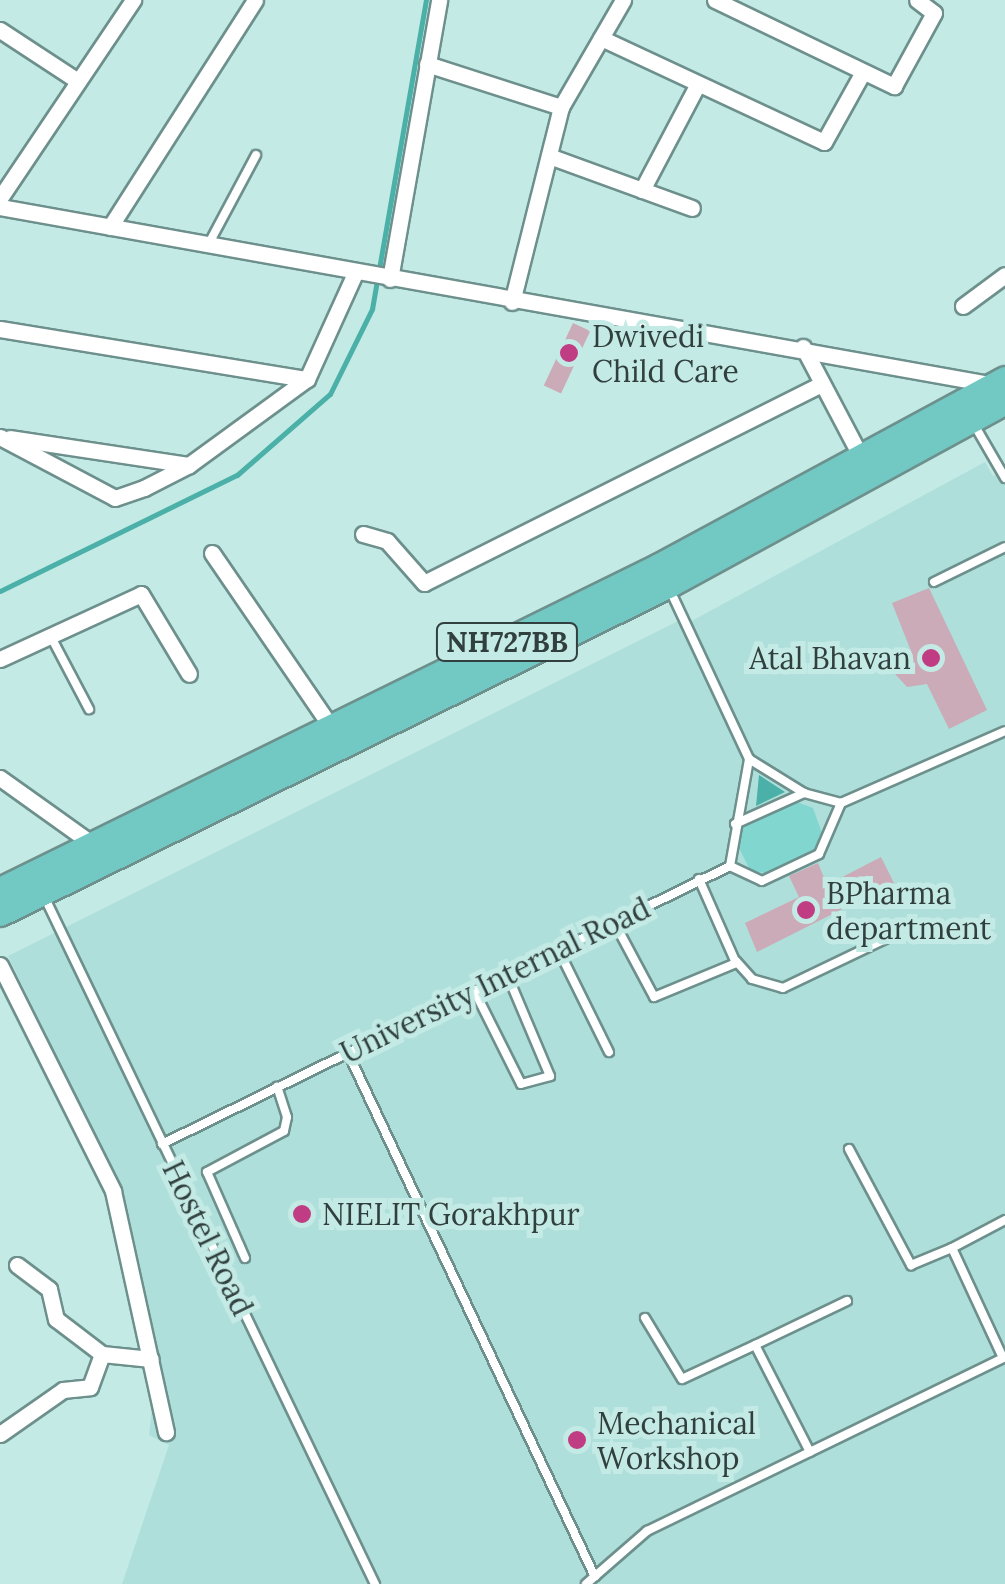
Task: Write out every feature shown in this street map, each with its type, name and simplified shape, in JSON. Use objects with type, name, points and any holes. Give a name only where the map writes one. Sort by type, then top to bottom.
[{"type":"highway","name":"NH727BB","points":[[0,890],[38,884],[663,576],[970,418],[1002,390]]},
{"type":"highway","name":"NH727BB","points":[[0,913],[94,844],[332,728],[663,576],[859,453],[1002,390]]},
{"type":"street","points":[[110,0],[129,5],[0,207],[512,302],[803,347],[1002,390]]},
{"type":"street","points":[[110,227],[255,0]]},
{"type":"street","points":[[388,278],[440,0]]},
{"type":"street","points":[[512,302],[561,107],[623,0]]},
{"type":"street","points":[[715,0],[863,72],[897,84],[934,14],[917,0]]},
{"type":"street","points":[[0,30],[78,81]]},
{"type":"street","points":[[601,38],[824,142],[863,72]]},
{"type":"street","points":[[427,64],[561,107]]},
{"type":"street","points":[[642,190],[698,84]]},
{"type":"street","points":[[549,156],[692,208]]},
{"type":"street","points":[[0,437],[115,498],[189,465],[307,379],[362,274]]},
{"type":"street","points":[[962,306],[1005,275]]},
{"type":"street","points":[[0,329],[307,379]]},
{"type":"street","points":[[803,347],[859,453]]},
{"type":"street","points":[[363,534],[387,541],[424,584],[822,384]]},
{"type":"street","points":[[0,437],[189,465]]},
{"type":"street","points":[[212,554],[332,728]]},
{"type":"street","points":[[0,659],[141,594],[189,674]]},
{"type":"street","points":[[0,778],[94,844]]},
{"type":"street","points":[[0,965],[113,1192],[166,1432]]},
{"type":"street","points":[[17,1265],[49,1289],[56,1318],[102,1354],[151,1359]]},
{"type":"street","points":[[0,1434],[63,1390],[90,1387],[102,1354]]},
{"type":"lane","points":[[208,245],[256,155]]},
{"type":"lane","points":[[970,418],[1005,478]]},
{"type":"lane","points":[[934,582],[1005,547]]},
{"type":"lane","points":[[663,576],[749,759],[804,793],[841,803],[1005,732]]},
{"type":"lane","points":[[50,636],[89,709]]},
{"type":"lane","points":[[749,759],[730,866],[762,881],[819,854],[841,803]]},
{"type":"lane","points":[[735,824],[804,793]]},
{"type":"lane","name":"University Internal Road","points":[[162,1144],[730,866]]},
{"type":"lane","points":[[700,879],[736,961],[752,979],[783,988],[898,933]]},
{"type":"lane","name":"Hostel Road","points":[[38,884],[375,1584]]},
{"type":"lane","points":[[614,922],[654,998],[736,961]]},
{"type":"lane","points":[[558,949],[609,1052]]},
{"type":"lane","points":[[474,990],[521,1084],[550,1076],[507,974]]},
{"type":"lane","points":[[348,1053],[595,1577]]},
{"type":"lane","points":[[245,1258],[207,1172],[276,1138],[288,1121],[277,1087]]},
{"type":"lane","points":[[849,1149],[910,1265],[1005,1220]]},
{"type":"lane","points":[[586,1584],[647,1531],[1004,1358],[952,1248]]},
{"type":"lane","points":[[645,1318],[682,1379],[847,1301]]},
{"type":"lane","points":[[755,1346],[810,1452]]},
{"type":"shaded area","points":[[985,462],[993,476],[1005,470],[1005,1584],[122,1584],[169,1445],[149,1435],[155,1382],[109,1195],[38,1042],[48,1038],[8,956],[684,618],[686,624]]},
{"type":"shaded area","points":[[759,775],[785,792],[756,806]]},
{"type":"shaded area","points":[[797,802],[813,808],[822,833],[814,853],[773,875],[750,870],[737,844],[743,824]]},
{"type":"building","points":[[573,323],[590,331],[561,394],[544,386]]},
{"type":"building","name":"Atal Bhavan","points":[[929,588],[987,710],[949,729],[927,684],[907,687],[895,674],[897,660],[911,651],[892,603]]},
{"type":"building","name":"BPharma department","points":[[881,857],[894,883],[757,952],[745,923],[799,897],[789,876],[818,863],[827,885]]},
{"type":"waterway","points":[[0,591],[237,475],[330,394],[372,309],[426,0]]},
{"type":"place","name":"Dwivedi Child Care","points":[[569,353]]},
{"type":"place","name":"Atal Bhavan","points":[[931,658]]},
{"type":"place","name":"BPharma department","points":[[806,910]]},
{"type":"place","name":"NIELIT Gorakhpur","points":[[302,1214]]},
{"type":"place","name":"Mechanical Workshop","points":[[577,1440]]}]
